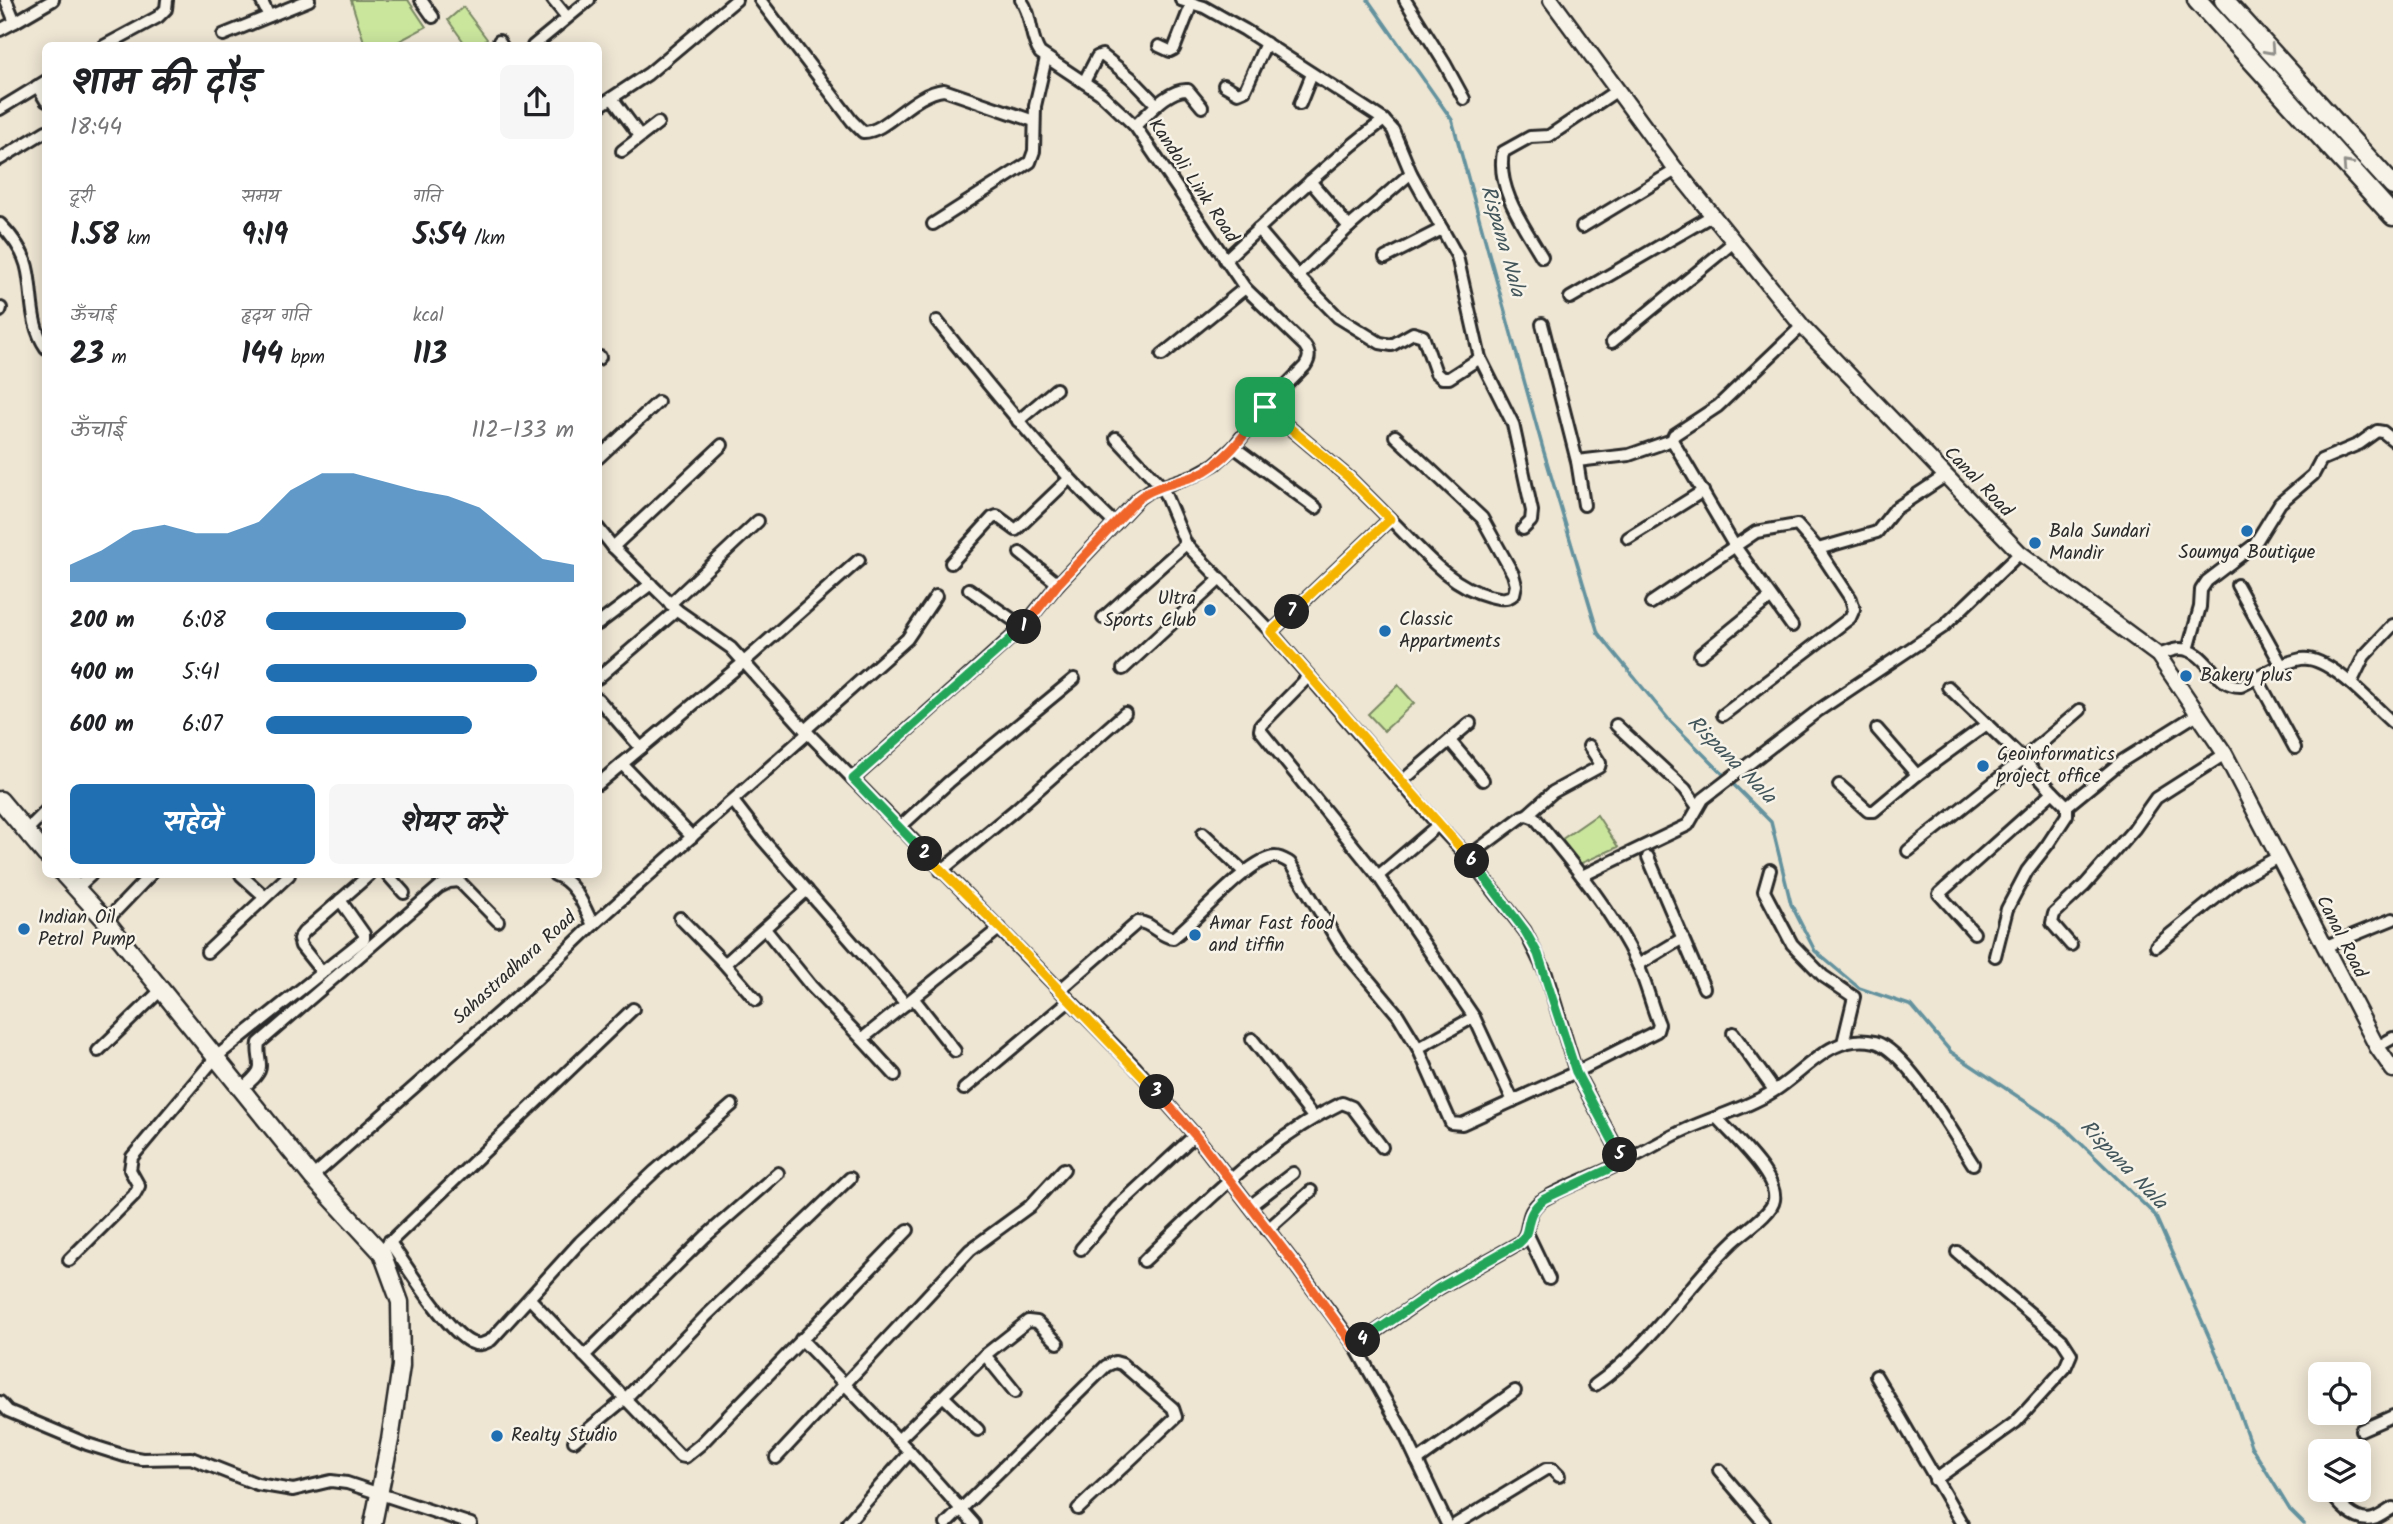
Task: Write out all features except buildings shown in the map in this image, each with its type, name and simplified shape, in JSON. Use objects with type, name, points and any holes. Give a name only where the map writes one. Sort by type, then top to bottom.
[{"type":"main road","points":[[2197,0],[2393,216]]},
{"type":"main road","points":[[2224,0],[2393,186]]},
{"type":"main road","points":[[0,800],[42,851]]},
{"type":"main road","points":[[67,878],[106,921],[312,1177],[386,1247],[400,1303],[401,1366],[373,1524]]},
{"type":"street","points":[[6,0],[15,22]]},
{"type":"street","points":[[0,30],[53,0]]},
{"type":"street","points":[[116,42],[158,17],[166,9],[167,0]]},
{"type":"street","points":[[261,0],[269,16]]},
{"type":"street","points":[[223,36],[309,0]]},
{"type":"street","points":[[421,0],[433,18]]},
{"type":"street","points":[[553,0],[566,16]]},
{"type":"street","points":[[537,42],[566,16],[589,0]]},
{"type":"street","points":[[760,0],[863,132],[873,131],[919,98],[944,90],[1034,121]]},
{"type":"street","points":[[933,224],[1030,162],[1034,151],[1037,95],[1046,58],[1034,45],[1022,0]]},
{"type":"street","points":[[1405,0],[1464,99]]},
{"type":"street","name":"Canal Road","points":[[1551,0],[1676,170],[1802,326],[2020,553],[2158,655],[2225,754],[2377,1047],[2393,1070]]},
{"type":"street","points":[[1160,47],[1170,51],[1174,49],[1186,1],[1204,7],[1266,43],[1384,120],[1393,130],[1411,173],[1461,266],[1480,358],[1513,424],[1532,511],[1531,521],[1523,529]]},
{"type":"street","points":[[602,104],[648,74],[731,2]]},
{"type":"street","points":[[1224,85],[1238,93],[1245,90],[1266,43]]},
{"type":"street","points":[[1084,82],[1097,57],[1102,55],[1131,78],[1157,105]]},
{"type":"street","name":"Kandoli Link Road","points":[[1046,58],[1100,93],[1135,126],[1156,153],[1245,288],[1305,346],[1309,353],[1305,366],[1265,407]]},
{"type":"street","points":[[1300,104],[1312,74]]},
{"type":"street","points":[[0,109],[41,84]]},
{"type":"street","points":[[1135,126],[1178,90],[1188,90],[1202,107]]},
{"type":"street","points":[[1542,257],[1510,198],[1503,169],[1503,152],[1530,137],[1549,135],[1616,90]]},
{"type":"street","points":[[612,98],[640,136]]},
{"type":"street","points":[[1225,260],[1347,148],[1384,120]]},
{"type":"street","points":[[622,151],[658,123]]},
{"type":"street","points":[[0,159],[42,133]]},
{"type":"street","points":[[1582,227],[1676,170]]},
{"type":"street","points":[[1298,276],[1411,173]]},
{"type":"street","points":[[1310,181],[1349,227]]},
{"type":"street","points":[[1570,298],[1713,215]]},
{"type":"street","points":[[0,224],[19,249],[27,269],[33,321],[42,343]]},
{"type":"street","points":[[1258,229],[1338,317],[1380,343],[1389,346],[1413,334],[1423,336],[1436,373],[1442,378],[1449,378],[1480,358]]},
{"type":"street","points":[[1385,258],[1442,229]]},
{"type":"street","points":[[1612,342],[1735,242]]},
{"type":"street","points":[[1162,355],[1245,288]]},
{"type":"street","points":[[937,321],[1069,480],[1115,524]]},
{"type":"street","points":[[1542,324],[1577,461],[1584,505]]},
{"type":"street","points":[[1577,461],[1629,455],[1672,440],[1674,435],[1732,394],[1802,326]]},
{"type":"street","points":[[1018,421],[1056,389]]},
{"type":"street","points":[[602,454],[658,402]]},
{"type":"street","points":[[853,779],[1023,627],[1058,584],[1139,498],[1150,491],[1204,471],[1234,447],[1265,407],[1348,477],[1452,580],[1463,587],[1504,599],[1510,597],[1516,590],[1513,574],[1482,518],[1395,436]]},
{"type":"street","points":[[2188,650],[2203,587],[2215,574],[2253,545],[2280,503],[2314,474],[2322,460],[2359,444],[2377,431],[2393,440]]},
{"type":"street","points":[[1116,438],[1162,487],[1186,544],[1271,632],[1468,857],[1525,931],[1538,954],[1576,1072],[1624,1162]]},
{"type":"street","points":[[1672,440],[1734,545],[1792,626]]},
{"type":"street","points":[[613,547],[722,445]]},
{"type":"street","points":[[1234,447],[1317,508]]},
{"type":"street","points":[[1818,550],[1877,532],[1895,509],[1945,476]]},
{"type":"street","points":[[951,563],[992,518],[997,516],[1016,530],[1069,480]]},
{"type":"street","points":[[1628,538],[1703,491]]},
{"type":"street","points":[[1271,632],[1390,519]]},
{"type":"street","points":[[602,674],[674,607],[758,521]]},
{"type":"street","points":[[1651,603],[1756,532],[1777,530],[1794,524],[1800,526],[1851,599],[1854,609],[1850,618],[1723,715]]},
{"type":"street","points":[[602,533],[674,607],[722,640],[744,662],[941,871],[1134,1066],[1195,1135],[1354,1346],[1386,1398],[1447,1524]]},
{"type":"street","points":[[1103,618],[1186,544]]},
{"type":"street","points":[[1020,553],[1058,584]]},
{"type":"street","points":[[1582,876],[1684,828],[1691,821],[1700,803],[1831,702],[1943,627],[2020,553]]},
{"type":"street","points":[[602,781],[744,662],[859,559]]},
{"type":"street","points":[[1123,668],[1219,580]]},
{"type":"street","points":[[602,622],[651,584]]},
{"type":"street","points":[[2237,585],[2283,666]]},
{"type":"street","points":[[969,589],[1023,627]]},
{"type":"street","name":"Sahastradhara Road","points":[[312,1177],[537,979],[907,639],[936,596]]},
{"type":"street","points":[[1700,655],[1770,598]]},
{"type":"street","points":[[2351,683],[2364,656],[2393,625]]},
{"type":"street","points":[[2158,655],[2176,649],[2188,650],[2198,655],[2225,683],[2241,686],[2299,659],[2312,659],[2351,683],[2393,723]]},
{"type":"street","points":[[1309,676],[1261,725],[1260,730],[1378,876],[1474,1017],[1513,1101]]},
{"type":"street","points":[[2257,678],[2295,748]]},
{"type":"street","points":[[900,827],[949,782],[1074,679]]},
{"type":"street","points":[[1948,687],[2067,806],[2067,815],[2027,871],[2007,909],[1995,956]]},
{"type":"street","points":[[602,704],[641,748]]},
{"type":"street","points":[[1909,851],[2023,760],[2080,710]]},
{"type":"street","points":[[941,871],[1025,802],[1125,713]]},
{"type":"street","points":[[2067,806],[2122,761],[2199,713]]},
{"type":"street","points":[[1401,782],[1470,723]]},
{"type":"street","points":[[1839,785],[1868,811],[1874,811],[1917,775],[1987,724]]},
{"type":"street","points":[[1616,725],[1700,803]]},
{"type":"street","points":[[1877,729],[1917,775]]},
{"type":"street","points":[[1450,741],[1483,780]]},
{"type":"street","points":[[1468,857],[1553,792],[1599,767],[1600,763],[1589,746]]},
{"type":"street","points":[[2071,945],[2052,923],[2054,914],[2085,885],[2134,829],[2156,797],[2225,754]]},
{"type":"street","points":[[622,764],[692,837]]},
{"type":"street","points":[[1974,933],[1939,894],[2053,792]]},
{"type":"street","points":[[733,801],[807,891],[955,1051]]},
{"type":"street","points":[[1060,990],[1138,922],[1146,923],[1172,939],[1245,873],[1271,857],[1282,858],[1290,863],[1342,948],[1365,978],[1386,999],[1418,1048],[1451,1123],[1462,1124],[1576,1072],[1657,1031],[1659,1024],[1638,965],[1625,941],[1582,876],[1535,818],[1527,814]]},
{"type":"street","points":[[25,832],[42,815]]},
{"type":"street","points":[[1378,876],[1438,825]]},
{"type":"street","points":[[1203,833],[1245,873]]},
{"type":"street","points":[[1648,857],[1704,988]]},
{"type":"street","points":[[2156,946],[2234,883],[2278,857]]},
{"type":"street","points":[[1770,870],[1764,891],[1791,944],[1822,976],[1854,998],[1843,1043]]},
{"type":"street","points":[[76,889],[88,878]]},
{"type":"street","points":[[106,921],[147,878]]},
{"type":"street","points":[[244,878],[265,897]]},
{"type":"street","points":[[207,952],[286,878]]},
{"type":"street","points":[[321,971],[301,946],[299,939],[366,878]]},
{"type":"street","points":[[391,878],[404,893]]},
{"type":"street","points":[[563,878],[575,890],[593,925]]},
{"type":"street","points":[[242,1089],[259,1071],[259,1043],[439,887],[459,881],[498,921]]},
{"type":"street","points":[[722,961],[728,961],[807,891]]},
{"type":"street","points":[[69,1261],[134,1195],[139,1186],[130,1170],[132,1157],[216,1057],[362,940],[365,936],[340,901]]},
{"type":"street","points":[[680,918],[755,1000]]},
{"type":"street","points":[[2324,947],[2393,919]]},
{"type":"street","points":[[862,1039],[1000,928]]},
{"type":"street","points":[[765,929],[811,986],[895,1075]]},
{"type":"street","points":[[1638,965],[1683,938]]},
{"type":"street","points":[[98,1051],[161,989]]},
{"type":"street","points":[[964,1089],[1069,1001]]},
{"type":"street","points":[[634,1009],[386,1247],[464,1338],[471,1343],[483,1344],[491,1340],[589,1233],[655,1171],[732,1105]]},
{"type":"street","points":[[1418,1048],[1474,1017]]},
{"type":"street","points":[[1733,1033],[1774,1090]]},
{"type":"street","points":[[2377,1047],[2393,1038]]},
{"type":"street","points":[[1252,1039],[1313,1117]]},
{"type":"street","points":[[1354,1346],[1439,1288],[1519,1243],[1527,1233],[1531,1212],[1544,1199],[1624,1162],[1676,1134],[1717,1118],[1774,1090],[1808,1063],[1843,1043],[1875,1042],[1899,1057],[1973,1164]]},
{"type":"street","points":[[1144,1261],[1229,1180],[1313,1117],[1342,1102],[1352,1107],[1382,1147]]},
{"type":"street","points":[[1594,1385],[1628,1358],[1723,1252],[1772,1205],[1774,1192],[1761,1167],[1717,1118]]},
{"type":"street","points":[[1081,1249],[1116,1208],[1195,1135]]},
{"type":"street","points":[[776,1458],[970,1250],[1024,1211],[1064,1169]]},
{"type":"street","points":[[584,1356],[706,1236],[778,1173]]},
{"type":"street","points":[[1250,1206],[1293,1173]]},
{"type":"street","points":[[574,1441],[626,1398],[706,1316],[850,1178]]},
{"type":"street","points":[[1267,1230],[1311,1191]]},
{"type":"street","points":[[530,1298],[680,1456],[687,1457],[908,1230]]},
{"type":"street","points":[[1527,1233],[1549,1279]]},
{"type":"street","points":[[1935,1480],[2016,1422],[2065,1368],[2071,1354],[2063,1340],[1957,1252]]},
{"type":"street","points":[[898,1440],[985,1355],[1028,1321],[1037,1322],[1058,1343]]},
{"type":"street","points":[[801,1339],[910,1452],[974,1524]]},
{"type":"street","points":[[985,1355],[1015,1392]]},
{"type":"street","points":[[946,1524],[1106,1366],[1122,1364],[1172,1408],[1176,1417],[1078,1509]]},
{"type":"street","points":[[1876,1377],[1962,1524]]},
{"type":"street","points":[[1417,1461],[1515,1391]]},
{"type":"street","points":[[943,1396],[978,1430]]},
{"type":"street","points":[[0,1402],[8,1410],[87,1444],[125,1456],[142,1459],[191,1458],[257,1484],[293,1490],[331,1481],[347,1483],[471,1524]]},
{"type":"street","points":[[0,1419],[8,1410]]},
{"type":"street","points":[[2361,1430],[2393,1416]]},
{"type":"street","points":[[848,1522],[910,1452]]},
{"type":"street","points":[[1456,1524],[1546,1469],[1554,1469],[1559,1476]]},
{"type":"street","points":[[1719,1470],[1765,1524]]},
{"type":"street","points":[[2336,1502],[2364,1520],[2375,1519],[2393,1508]]},
{"type":"green space","points":[[351,0],[408,0],[426,27],[398,42],[364,42]]},
{"type":"green space","points":[[463,7],[487,39],[484,42],[464,42],[448,20]]},
{"type":"green space","points":[[1398,685],[1414,703],[1384,731],[1368,714]]},
{"type":"green space","points":[[1597,815],[1618,847],[1575,866],[1558,842]]},
{"type":"waterway","name":"Rispana Nala","points":[[1368,0],[1452,120],[1543,449],[1598,633],[1670,721],[1771,822],[1791,904],[1815,951],[1859,988],[1912,1006],[1951,1052],[2065,1128],[2155,1215],[2225,1373],[2251,1446],[2290,1510],[2304,1524]]},
{"type":"place","name":"Soumya Boutique","points":[[2247,531]]},
{"type":"place","name":"Bala Sundari Mandir","points":[[2035,543]]},
{"type":"place","name":"Ultra Sports Club","points":[[1210,610]]},
{"type":"place","name":"Classic Appartments","points":[[1385,631]]},
{"type":"place","name":"Bakery plus","points":[[2186,676]]},
{"type":"place","name":"Geoinformatics project office","points":[[1983,766]]},
{"type":"place","name":"Indian Oil Petrol Pump","points":[[24,929]]},
{"type":"place","name":"Amar Fast food and tiffin","points":[[1195,935]]},
{"type":"place","name":"Realty Studio","points":[[497,1436]]},
{"type":"route","points":[[1265,407],[1348,477],[1390,519],[1271,632],[1468,857],[1525,931],[1546,974],[1576,1072],[1624,1162],[1544,1199],[1531,1212],[1524,1240],[1439,1288],[1354,1346],[1195,1135],[1134,1066],[853,779],[1023,627],[1058,584],[1139,498],[1215,464],[1240,440],[1265,407]]}]
